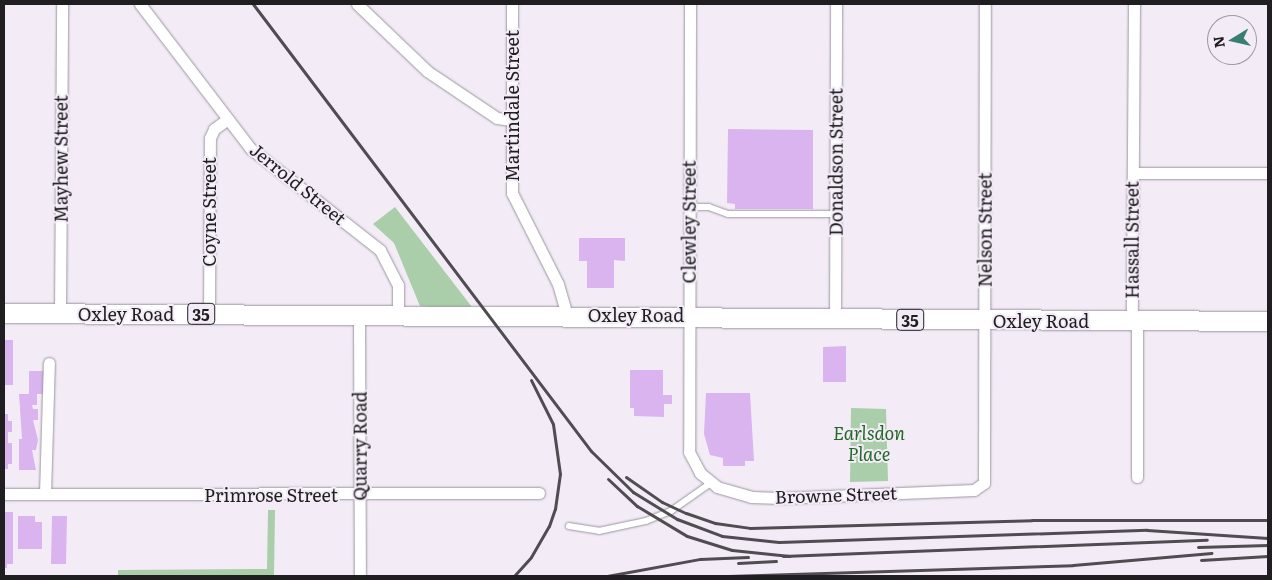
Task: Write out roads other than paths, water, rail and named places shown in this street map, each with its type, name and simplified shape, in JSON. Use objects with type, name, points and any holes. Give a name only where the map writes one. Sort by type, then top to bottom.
[{"type":"main road","name":"Oxley Road","points":[[4,314],[688,315],[835,319],[1268,321]]},
{"type":"street","name":"Mayhew Street","points":[[60,314],[62,4]]},
{"type":"street","name":"Jerrold Street","points":[[142,4],[228,119],[261,158],[380,250],[397,279],[398,316]]},
{"type":"street","points":[[357,4],[427,71],[497,118],[511,120]]},
{"type":"street","name":"Martindale Street","points":[[512,4],[511,120],[514,199],[558,284],[567,315]]},
{"type":"street","name":"Clewley Street","points":[[690,4],[687,439],[689,452],[697,469]]},
{"type":"street","name":"Donaldson Street","points":[[835,319],[836,4]]},
{"type":"street","name":"Nelson Street","points":[[982,486],[985,478],[985,4]]},
{"type":"street","name":"Hassall Street","points":[[1134,4],[1132,173],[1137,477]]},
{"type":"street","name":"Coyne Street","points":[[209,314],[210,138],[214,129],[228,119]]},
{"type":"street","points":[[1132,173],[1268,173]]},
{"type":"street","name":"Quarry Road","points":[[359,316],[360,576]]},
{"type":"street","points":[[45,494],[46,407],[49,400],[49,363]]},
{"type":"street","name":"Browne Street","points":[[697,469],[711,483],[733,493],[760,498],[974,490],[982,486]]},
{"type":"street","name":"Primrose Street","points":[[4,494],[539,494]]},
{"type":"lane","points":[[689,207],[710,207],[728,214],[836,214]]},
{"type":"lane","points":[[569,526],[600,531],[646,521],[671,511],[711,483]]},
{"type":"railway","points":[[253,4],[591,451],[633,492],[677,519],[722,536],[779,542],[1147,530],[1268,538]]},
{"type":"railway","points":[[514,576],[531,557],[549,526],[555,509],[560,474],[553,424],[531,380]]},
{"type":"railway","points":[[626,477],[662,502],[686,513],[715,523],[750,528],[1032,520],[1268,520]]},
{"type":"railway","points":[[608,479],[637,506],[687,536],[732,550],[790,556]]},
{"type":"railway","points":[[783,556],[1207,540]]},
{"type":"railway","points":[[1198,547],[1268,545]]},
{"type":"railway","points":[[728,576],[1073,565],[1211,553]]},
{"type":"railway","points":[[1201,560],[1268,556]]},
{"type":"railway","points":[[607,576],[700,559],[748,557]]},
{"type":"railway","points":[[738,563],[776,561]]},
{"type":"park label","name":"Earlsdon Place","points":[[869,444]]}]
